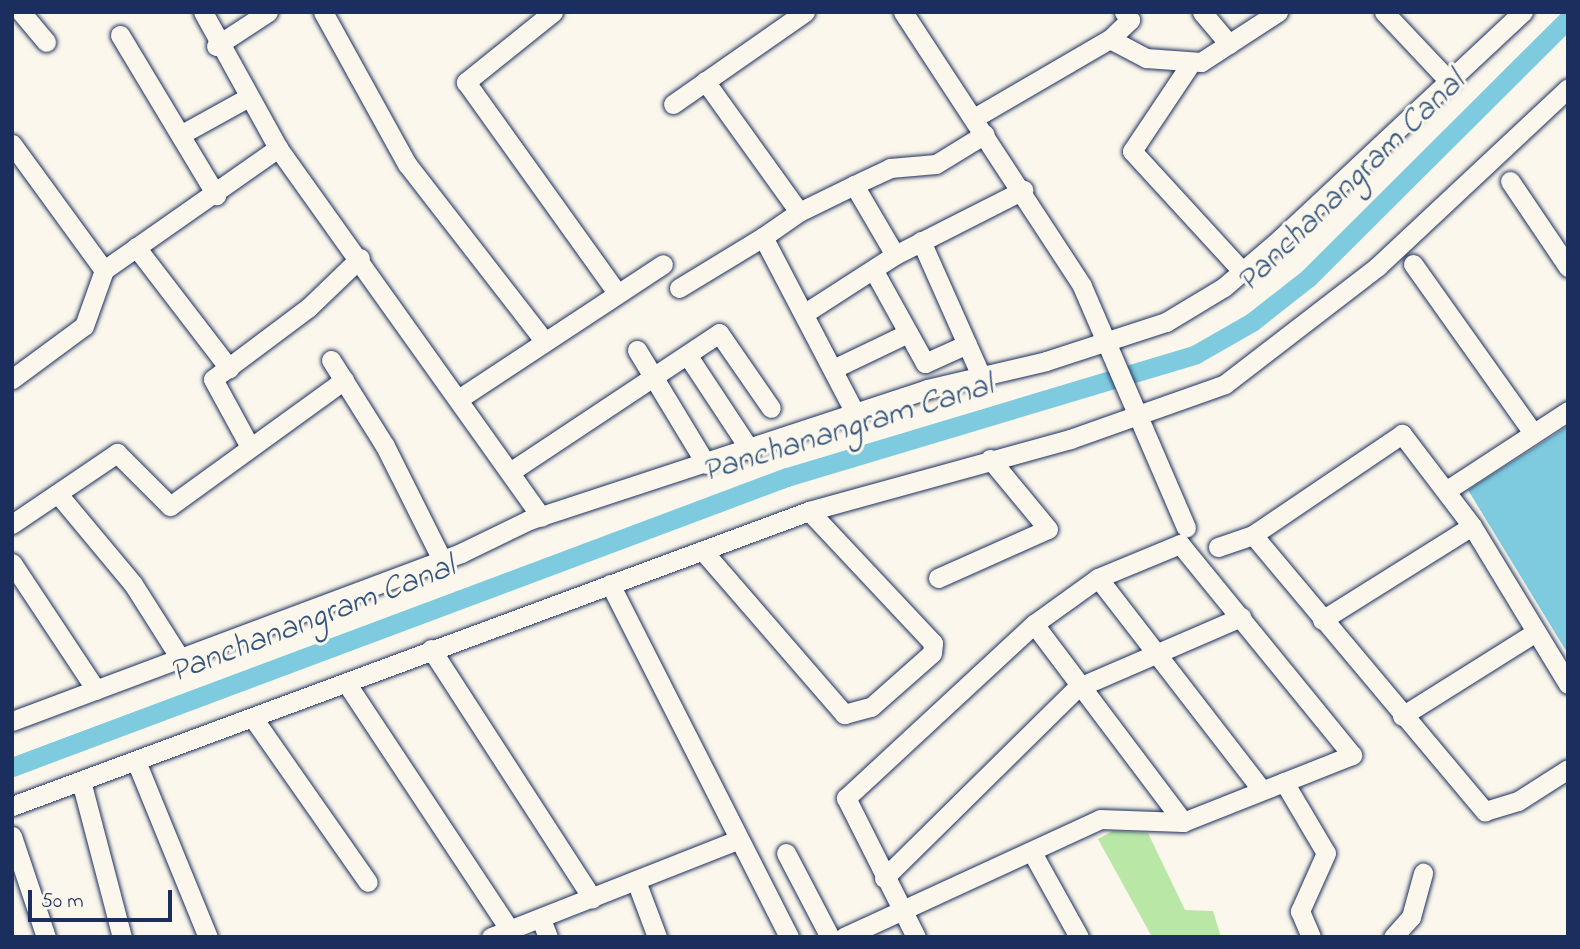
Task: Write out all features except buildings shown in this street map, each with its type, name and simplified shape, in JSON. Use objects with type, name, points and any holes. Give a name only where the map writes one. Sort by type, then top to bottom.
[{"type":"street","points":[[21,12],[46,41]]},
{"type":"street","points":[[203,12],[216,46],[278,148],[360,258],[541,516]]},
{"type":"street","points":[[216,46],[268,12]]},
{"type":"street","points":[[323,12],[407,164],[545,342]]},
{"type":"street","points":[[553,12],[466,82],[617,293]]},
{"type":"street","points":[[673,104],[805,12]]},
{"type":"street","points":[[903,12],[1023,190],[1082,286],[1128,394],[1134,417],[1186,527]]},
{"type":"street","points":[[679,288],[799,212],[854,185],[890,168],[936,164],[980,126],[1110,39],[1130,20],[1124,12]]},
{"type":"street","points":[[1202,12],[1229,44]]},
{"type":"street","points":[[1241,270],[1132,151],[1191,63],[1229,44],[1278,12]]},
{"type":"street","points":[[12,721],[442,560],[541,516],[750,450],[855,413],[1166,322],[1241,270],[1450,82],[1523,12]]},
{"type":"street","points":[[1385,13],[1450,82]]},
{"type":"street","points":[[120,35],[216,195]]},
{"type":"street","points":[[1110,39],[1146,58],[1191,63]]},
{"type":"street","points":[[705,81],[799,212]]},
{"type":"street","points":[[12,806],[347,684],[431,649],[809,512],[1134,417],[1225,384],[1263,360],[1378,266],[1568,88]]},
{"type":"street","points":[[180,135],[247,99]]},
{"type":"street","points":[[12,144],[19,167],[104,270]]},
{"type":"street","points":[[12,379],[84,326],[104,270],[216,195],[278,148]]},
{"type":"street","points":[[1510,181],[1568,267]]},
{"type":"street","points":[[854,185],[895,255]]},
{"type":"street","points":[[805,313],[895,255],[1023,190]]},
{"type":"street","points":[[763,237],[835,368],[855,413]]},
{"type":"street","points":[[921,241],[982,378]]},
{"type":"street","points":[[136,247],[229,368]]},
{"type":"street","points":[[250,447],[213,379],[307,308],[360,258]]},
{"type":"street","points":[[460,398],[663,264]]},
{"type":"street","points":[[1413,264],[1534,433]]},
{"type":"street","points":[[874,271],[925,363],[967,344]]},
{"type":"street","points":[[510,472],[655,381],[719,333],[771,408]]},
{"type":"street","points":[[835,368],[908,333]]},
{"type":"street","points":[[638,350],[706,464]]},
{"type":"street","points":[[688,356],[750,450]]},
{"type":"street","points":[[331,360],[385,446],[442,560]]},
{"type":"street","points":[[12,524],[120,453],[170,506],[344,380]]},
{"type":"street","points":[[1447,489],[1568,411]]},
{"type":"street","points":[[1218,547],[1253,535],[1402,434],[1447,489],[1472,526],[1568,684]]},
{"type":"street","points":[[938,578],[1048,529],[990,459]]},
{"type":"street","points":[[58,494],[132,584],[180,658]]},
{"type":"street","points":[[703,551],[844,714],[871,707],[932,653],[933,643],[809,512]]},
{"type":"street","points":[[1322,620],[1472,526]]},
{"type":"street","points":[[1253,535],[1402,716],[1485,811],[1518,801],[1568,769]]},
{"type":"street","points":[[844,937],[902,911],[1033,854],[1100,819],[1183,822],[1352,755],[1180,544],[1098,578],[1034,624],[846,798],[884,878],[902,911],[916,937]]},
{"type":"street","points":[[12,563],[96,690]]},
{"type":"street","points":[[1098,578],[1262,790]]},
{"type":"street","points":[[610,584],[737,840],[789,937]]},
{"type":"street","points":[[884,878],[1077,688],[1241,617]]},
{"type":"street","points":[[1034,624],[1077,688],[1183,822]]},
{"type":"street","points":[[1402,716],[1536,632]]},
{"type":"street","points":[[431,649],[592,898]]},
{"type":"street","points":[[347,684],[510,930]]},
{"type":"street","points":[[253,719],[368,882]]},
{"type":"street","points":[[136,761],[208,937]]},
{"type":"street","points":[[80,781],[122,937]]},
{"type":"street","points":[[1284,782],[1326,853],[1300,911],[1311,937]]},
{"type":"street","points":[[12,836],[46,937]]},
{"type":"street","points":[[491,937],[510,930],[545,928],[592,898],[737,840]]},
{"type":"street","points":[[786,853],[830,937]]},
{"type":"street","points":[[1033,854],[1079,937]]},
{"type":"street","points":[[1393,937],[1411,917],[1423,873]]},
{"type":"street","points":[[636,881],[657,937]]},
{"type":"green space","points":[[1113,831],[1148,833],[1185,910],[1213,911],[1221,937],[1152,937],[1098,839]]},
{"type":"water","points":[[1568,426],[1568,654],[1468,490]]},
{"type":"waterway","name":"Panchanangram Canal","points":[[12,767],[787,477],[1196,354],[1252,322],[1308,278],[1568,19]]}]
